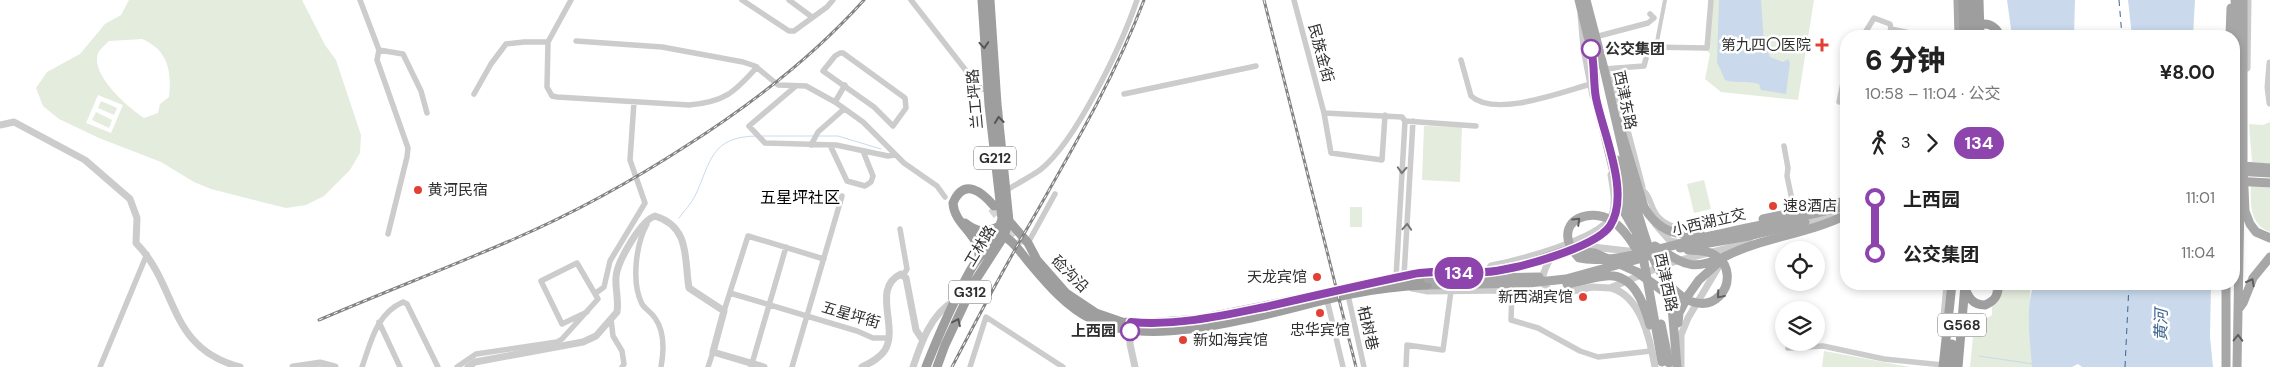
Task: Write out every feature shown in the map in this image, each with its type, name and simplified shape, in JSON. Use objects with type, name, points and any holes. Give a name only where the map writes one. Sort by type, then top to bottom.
[{"type":"highway","name":"兰工坪路","points":[[982,0],[1005,223]]},
{"type":"highway","name":"兰工坪路","points":[[990,0],[992,90],[1007,190],[1005,223]]},
{"type":"highway","points":[[1964,0],[1964,30]]},
{"type":"highway","points":[[1970,30],[1971,0]]},
{"type":"highway","points":[[1979,0],[1980,30]]},
{"type":"highway","points":[[1974,30],[1977,26],[1985,23],[1996,30]]},
{"type":"highway","points":[[979,257],[980,248],[977,241],[961,224],[954,210],[953,203],[956,197],[964,190],[976,190],[993,207],[975,192],[970,192],[960,198],[957,208],[963,221],[971,228],[986,231],[1005,223],[1021,241]]},
{"type":"highway","name":"工林路","points":[[937,367],[945,345],[975,281],[1004,236],[1005,223]]},
{"type":"highway","name":"工林路","points":[[926,367],[954,301],[979,257],[1005,223]]},
{"type":"highway","points":[[1004,236],[1021,241]]},
{"type":"highway","name":"硷沟沿","points":[[1021,241],[1066,293],[1079,304],[1130,326]]},
{"type":"highway","name":"硷沟沿","points":[[1021,241],[1051,287],[1075,310],[1092,320],[1130,326]]},
{"type":"highway","points":[[1130,326],[1224,316],[1397,280],[1427,282]]},
{"type":"highway","points":[[1130,326],[1200,327],[1269,315],[1348,295],[1397,280],[1427,282]]},
{"type":"highway","points":[[1946,366],[1951,290]]},
{"type":"highway","name":"G568","points":[[1946,366],[1955,290]]},
{"type":"highway","name":"G568","points":[[1958,367],[1964,290]]},
{"type":"highway","points":[[1966,290],[1968,298],[1973,302],[1985,305],[1996,298],[1998,290]]},
{"type":"highway","points":[[1964,367],[1970,290]]},
{"type":"main road","name":"西津东路","points":[[1586,0],[1636,207]]},
{"type":"main road","points":[[1957,0],[1957,30]]},
{"type":"main road","points":[[2230,30],[2233,0]]},
{"type":"main road","points":[[2233,0],[2234,30]]},
{"type":"main road","points":[[2243,0],[2243,166],[2246,211],[2250,224],[2256,232],[2270,238]]},
{"type":"main road","points":[[1580,4],[1617,160],[1644,262],[1665,366]]},
{"type":"main road","points":[[1594,61],[1596,98],[1619,186],[1623,210],[1634,230],[1653,245],[1689,265],[1708,264],[1722,254],[1801,230],[1840,215]]},
{"type":"main road","points":[[1616,121],[1644,207],[1656,224],[1671,232],[1693,234],[1840,205]]},
{"type":"main road","points":[[2243,166],[2270,168]]},
{"type":"main road","points":[[2240,178],[2243,166]]},
{"type":"main road","points":[[2240,170],[2270,173]]},
{"type":"main road","points":[[2240,180],[2270,183]]},
{"type":"main road","points":[[1397,280],[1416,274],[1487,272],[1516,267],[1551,257],[1564,248],[1586,244],[1604,233],[1610,225],[1616,214],[1619,186]]},
{"type":"main road","name":"小西湖立交","points":[[1619,257],[1805,216],[1840,206]]},
{"type":"main road","points":[[1636,207],[1650,251],[1663,276],[1685,299],[1694,303],[1714,301],[1722,294],[1727,284],[1727,274],[1723,263],[1710,253],[1681,246]]},
{"type":"main road","name":"西津西路","points":[[1636,207],[1665,366]]},
{"type":"main road","points":[[1619,257],[1596,261],[1579,258],[1570,247],[1568,235],[1574,222],[1586,214],[1609,220],[1623,230],[1644,262]]},
{"type":"main road","name":"小西湖立交","points":[[1530,283],[1566,279],[1681,246],[1749,236],[1840,214]]},
{"type":"main road","points":[[1564,248],[1595,253],[1637,272],[1649,280],[1668,297],[1672,307],[1675,338]]},
{"type":"main road","points":[[1665,366],[1675,338],[1679,313],[1699,280],[1722,254]]},
{"type":"main road","points":[[1427,282],[1554,276],[1619,257]]},
{"type":"main road","points":[[2238,310],[2243,303],[2253,278],[2270,257]]},
{"type":"main road","points":[[1427,282],[1559,285],[1607,276],[1622,278],[1634,287],[1640,298],[1653,348],[1665,366]]},
{"type":"main road","points":[[2226,290],[2226,367]]},
{"type":"main road","points":[[2226,357],[2231,290]]},
{"type":"main road","points":[[2237,367],[2238,290]]},
{"type":"street","points":[[360,0],[379,50],[377,60],[408,148],[388,234]]},
{"type":"street","points":[[571,0],[548,42],[547,87],[552,96],[689,104],[720,100],[757,67]]},
{"type":"street","points":[[742,0],[789,31],[794,31],[827,7],[832,0]]},
{"type":"street","points":[[789,0],[812,17]]},
{"type":"street","points":[[910,0],[978,86],[982,89],[992,90]]},
{"type":"street","points":[[1007,190],[1041,169],[1066,143],[1114,54],[1137,0]]},
{"type":"street","name":"民族金街","points":[[1294,0],[1324,113],[1331,153],[1382,160],[1384,115]]},
{"type":"street","points":[[1656,47],[1665,0]]},
{"type":"street","points":[[1681,246],[1670,241],[1663,234],[1649,213],[1616,88],[1604,69],[1644,66],[1649,47],[1707,48],[1711,0]]},
{"type":"street","points":[[2243,166],[2246,136],[2248,0]]},
{"type":"street","points":[[1487,272],[1491,266],[1564,248],[1604,225],[1611,216],[1613,190],[1580,28],[1580,4]]},
{"type":"street","points":[[1595,37],[1648,23],[1654,18],[1650,14]]},
{"type":"street","points":[[1867,30],[1874,18],[1890,24],[1892,29],[1896,30]]},
{"type":"street","points":[[576,41],[662,47],[743,62],[757,67],[778,85],[806,86],[835,102],[862,122],[904,164],[937,186],[954,210]]},
{"type":"street","points":[[474,94],[491,64],[506,44],[548,42]]},
{"type":"street","points":[[379,50],[403,54],[421,91],[427,113]]},
{"type":"street","points":[[840,53],[901,94],[906,102],[906,108],[893,126],[845,85],[823,71],[835,56],[840,53]]},
{"type":"street","points":[[1461,60],[1471,96],[1483,103],[1512,104],[1590,84]]},
{"type":"street","points":[[2270,63],[2268,87],[2270,103]]},
{"type":"street","points":[[1124,94],[1256,66]]},
{"type":"street","points":[[835,102],[845,85]]},
{"type":"street","points":[[796,86],[749,126],[765,143],[830,144],[888,156],[895,154]]},
{"type":"street","points":[[1839,102],[1840,97]]},
{"type":"street","points":[[596,293],[604,287],[610,261],[645,204],[630,160],[634,102]]},
{"type":"street","points":[[811,144],[818,132],[844,109]]},
{"type":"street","points":[[1324,113],[1402,116],[1405,121],[1397,280]]},
{"type":"street","points":[[1405,121],[1476,126]]},
{"type":"street","points":[[1397,280],[1413,121]]},
{"type":"street","points":[[0,125],[14,122],[64,147],[85,160],[130,199],[137,218],[136,243],[147,254],[162,282],[178,320],[203,350],[240,367]]},
{"type":"street","points":[[830,144],[847,181],[865,186],[871,182],[874,176],[863,150]]},
{"type":"street","points":[[1784,146],[1788,168],[1787,176],[1795,216]]},
{"type":"street","points":[[1610,171],[1619,186]]},
{"type":"street","points":[[1644,192],[1649,197],[1655,213],[1664,223],[1706,240],[1722,254]]},
{"type":"street","points":[[1021,241],[1055,194]]},
{"type":"street","name":"五星坪街","points":[[792,367],[842,196]]},
{"type":"street","points":[[945,197],[952,200],[956,197]]},
{"type":"street","points":[[1564,248],[1628,251],[1681,246],[1840,205]]},
{"type":"street","points":[[1610,288],[1669,263],[1722,254],[1748,239],[1840,215]]},
{"type":"street","points":[[468,367],[475,362],[583,342],[596,336],[617,312],[616,275],[620,261],[650,217],[655,216],[666,220],[683,238],[689,288],[724,311]]},
{"type":"street","points":[[650,217],[638,246],[636,265],[639,296],[643,306],[655,317],[661,329],[664,351],[661,367]]},
{"type":"street","points":[[900,229],[907,269],[904,274],[916,330],[922,339]]},
{"type":"street","points":[[1729,234],[1732,247]]},
{"type":"street","points":[[708,367],[748,236],[824,258]]},
{"type":"street","points":[[751,365],[786,247]]},
{"type":"street","points":[[1681,367],[1682,335],[1688,318],[1732,247]]},
{"type":"street","points":[[100,367],[147,254]]},
{"type":"street","points":[[1720,266],[1722,254]]},
{"type":"street","points":[[1551,257],[1543,273],[1544,285],[1553,293]]},
{"type":"street","points":[[457,367],[476,354],[557,342],[587,312],[598,299],[577,263],[541,281],[562,324],[587,312]]},
{"type":"street","name":"五星坪街","points":[[862,367],[872,362],[885,350],[887,338],[887,287],[892,278],[904,274]]},
{"type":"street","points":[[1397,280],[1428,291],[1512,291],[1537,294],[1592,287],[1610,288],[1628,296],[1636,308],[1653,348],[1603,357],[1580,351],[1545,331],[1511,320],[1512,291]]},
{"type":"street","points":[[1825,346],[1902,362],[1946,366],[1947,290]]},
{"type":"street","points":[[1406,367],[1407,344],[1443,350],[1451,291]]},
{"type":"street","name":"五星坪街","points":[[730,293],[873,338],[887,338]]},
{"type":"street","name":"柏树巷","points":[[1348,295],[1364,367]]},
{"type":"street","points":[[1327,300],[1343,367]]},
{"type":"street","points":[[912,367],[922,339],[943,307],[954,301]]},
{"type":"street","points":[[362,367],[379,322],[392,307],[403,302],[407,304],[438,367]]},
{"type":"street","points":[[970,367],[986,317],[1064,367]]},
{"type":"street","points":[[611,319],[613,336],[622,351],[624,364],[622,367]]},
{"type":"street","points":[[379,322],[400,367]]},
{"type":"street","points":[[1130,326],[1130,344],[1136,367]]},
{"type":"street","points":[[713,352],[751,365],[764,367]]},
{"type":"street","points":[[293,367],[320,363],[335,367]]},
{"type":"green space","points":[[129,0],[302,0],[325,45],[336,60],[361,135],[360,153],[350,170],[324,196],[306,205],[286,208],[211,189],[194,182],[161,162],[99,138],[59,119],[43,106],[36,88],[47,72],[80,54],[105,24],[121,15]],"holes":[[[142,39],[158,49],[163,55],[169,70],[170,79],[169,97],[160,104],[158,113],[144,118],[112,90],[100,71],[97,62],[98,53],[109,41]],[[98,95],[123,105],[111,133],[86,123]]]},
{"type":"green space","points":[[1711,0],[1814,0],[1798,100],[1721,92],[1705,79],[1710,54],[1706,49]]},
{"type":"green space","points":[[101,101],[117,108],[114,115],[98,108]]},
{"type":"green space","points":[[96,112],[112,120],[109,128],[92,120]]},
{"type":"green space","points":[[2270,122],[2270,164],[2252,162],[2249,124],[2263,125]]},
{"type":"green space","points":[[1424,126],[1462,127],[1460,182],[1422,180]]},
{"type":"green space","points":[[1704,180],[1711,209],[1694,213],[1687,184]]},
{"type":"green space","points":[[2251,186],[2270,188],[2270,232],[2263,229],[2255,219],[2251,207]]},
{"type":"green space","points":[[1350,207],[1362,207],[1362,227],[1350,227]]},
{"type":"green space","points":[[1992,290],[2030,290],[2032,367],[1970,367],[1974,326],[1992,315]]},
{"type":"green space","points":[[1824,351],[1910,367],[1822,367]]},
{"type":"water","points":[[1719,0],[1761,0],[1764,43],[1770,57],[1783,62],[1788,59],[1790,63],[1786,94],[1761,90],[1759,84],[1725,80],[1717,62]]},
{"type":"water","points":[[2007,0],[2075,0],[2074,30],[2011,30]]},
{"type":"water","points":[[2128,0],[2195,0],[2193,30],[2131,30]]},
{"type":"water","name":"黄河","points":[[2032,290],[2211,290],[2210,337],[2213,367],[2082,367],[2078,364],[2072,367],[2032,367],[2029,336]]},
{"type":"waterway","points":[[679,218],[693,199],[709,162],[721,146],[741,137],[756,136]]},
{"type":"waterway","points":[[762,136],[813,136]]},
{"type":"waterway","points":[[817,136],[838,136],[881,149]]},
{"type":"waterway","points":[[1979,356],[2033,364]]},
{"type":"ferry route","points":[[2119,0],[2122,30]]},
{"type":"ferry route","points":[[2125,367],[2129,290]]},
{"type":"tunnel","points":[[992,208],[1020,246]]},
{"type":"railway","points":[[319,320],[466,260],[536,229],[645,172],[758,97],[824,41],[864,0]]},
{"type":"railway","points":[[952,367],[1001,274],[1063,166],[1107,84],[1133,29],[1144,0]]},
{"type":"railway","points":[[1264,0],[1356,367]]},
{"type":"bus line","name":"134","points":[[1130,331],[1131,322],[1174,322],[1224,316],[1409,274],[1487,272],[1516,267],[1551,257],[1597,238],[1604,233],[1616,214],[1619,186],[1596,98],[1594,61],[1591,49]]},
{"type":"place","name":"第九四〇医院","points":[[1822,45]]},
{"type":"place","name":"公交集团","points":[[1591,49]]},
{"type":"place","name":"黄河民宿","points":[[418,190]]},
{"type":"place","name":"速8酒店","points":[[1773,206]]},
{"type":"place","name":"天龙宾馆","points":[[1317,277]]},
{"type":"place","name":"新西湖宾馆","points":[[1583,297]]},
{"type":"place","name":"忠华宾馆","points":[[1320,313]]},
{"type":"place","name":"上西园","points":[[1130,331]]},
{"type":"place","name":"新如海宾馆","points":[[1183,340]]},
{"type":"district","name":"五星坪社区","points":[[800,197]]}]
